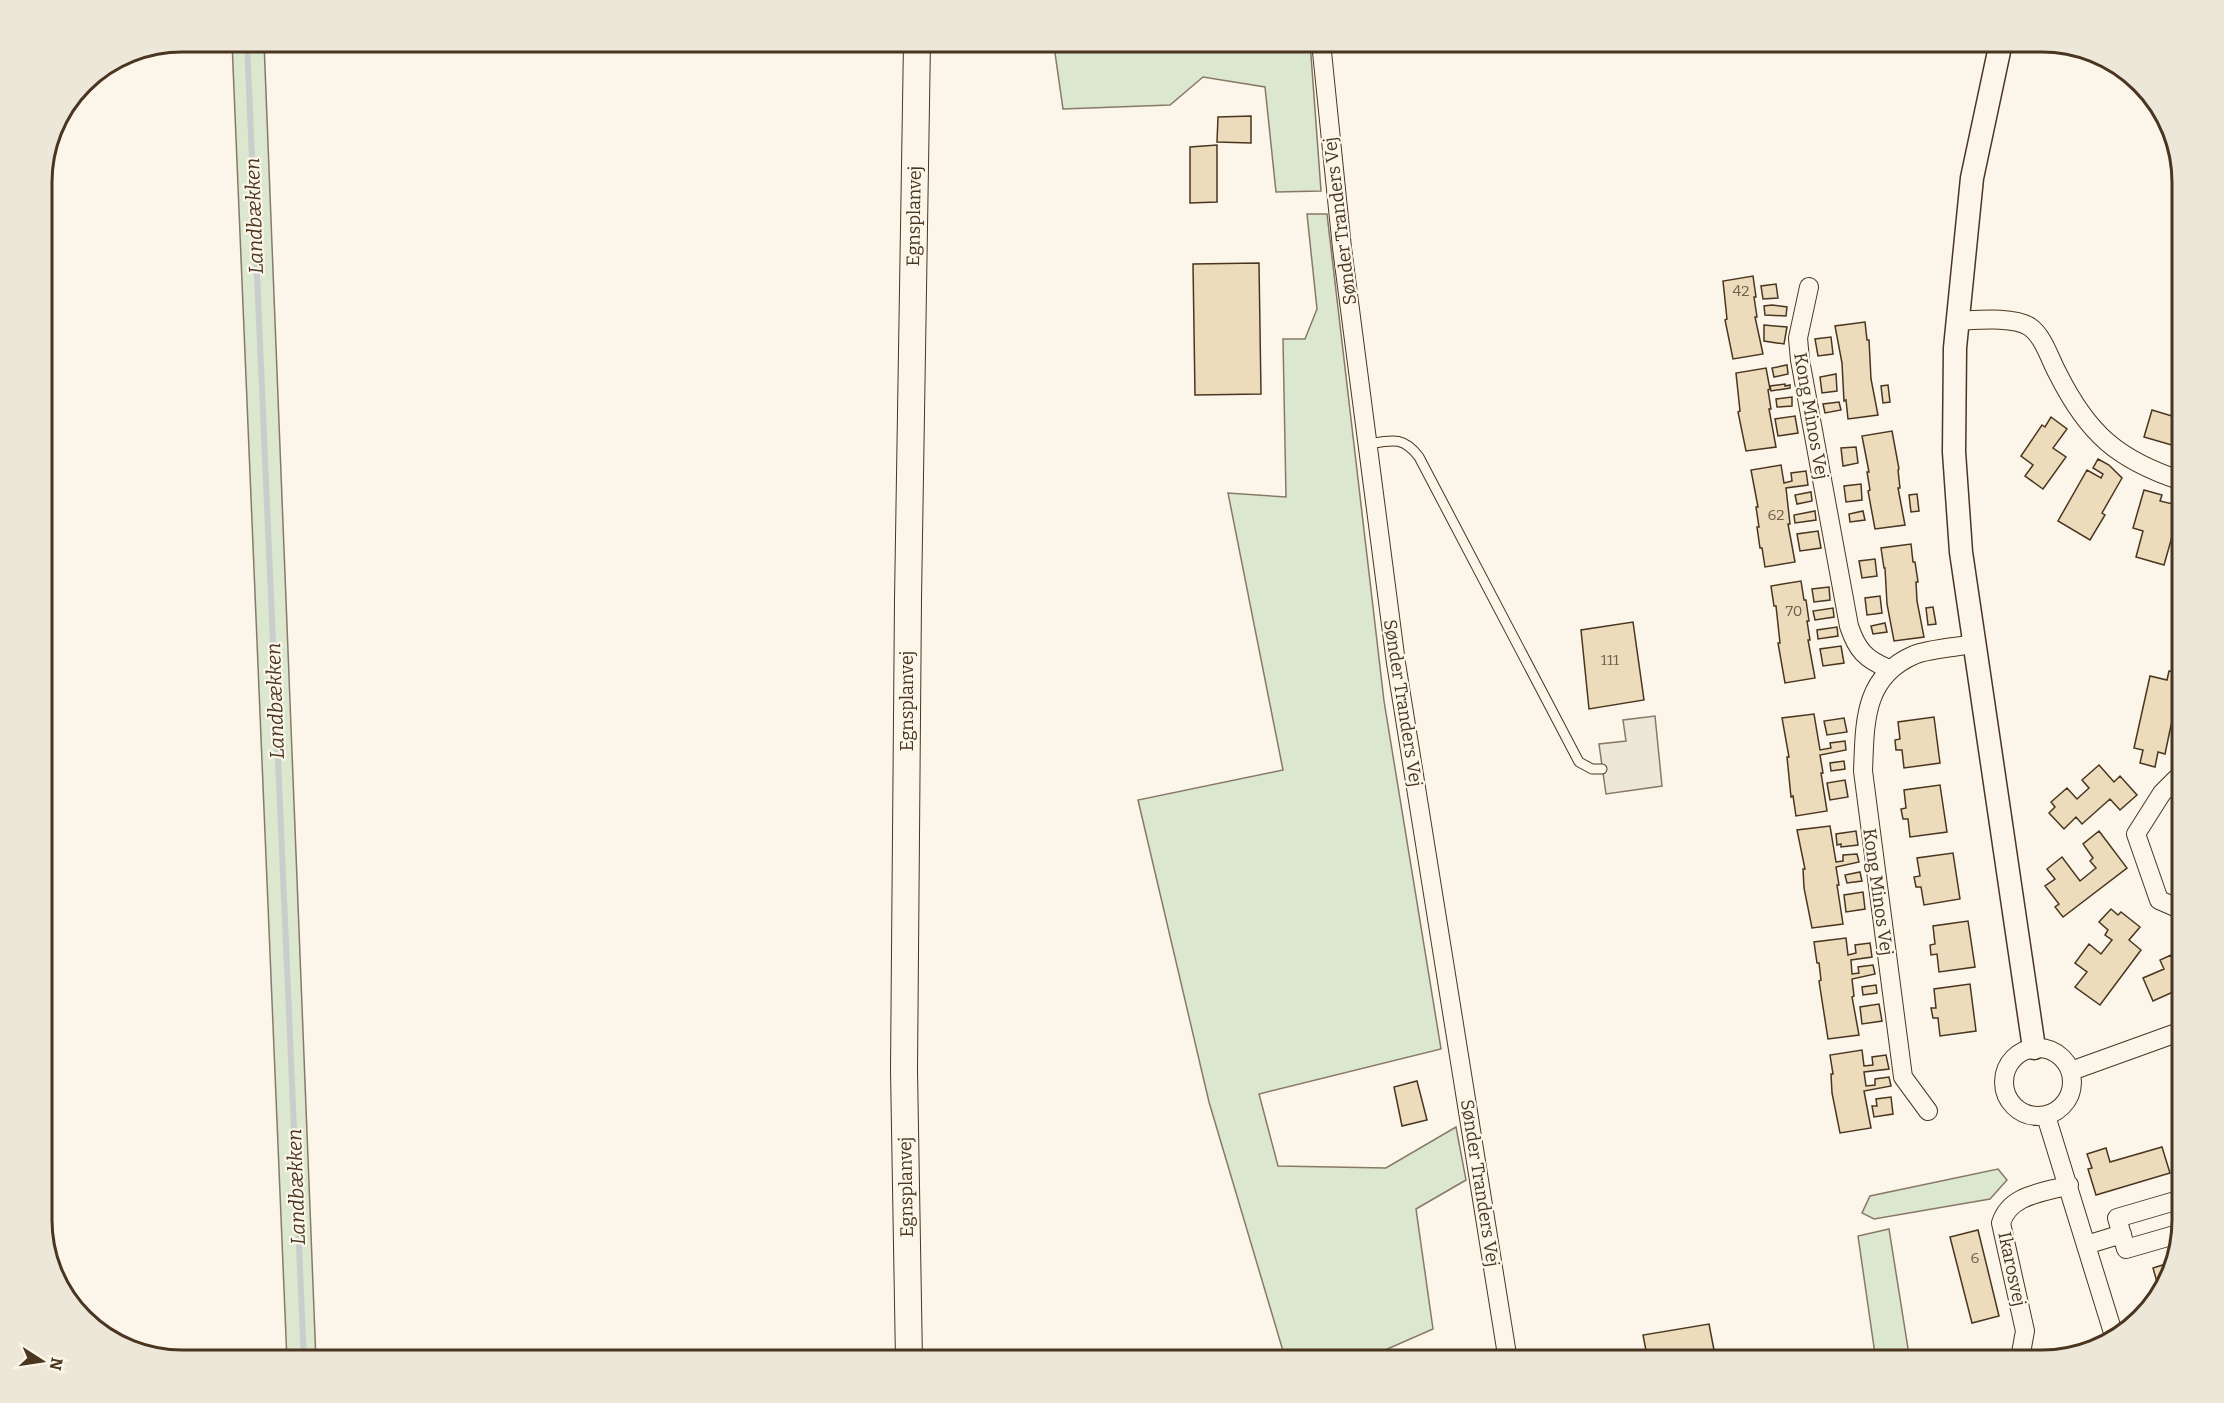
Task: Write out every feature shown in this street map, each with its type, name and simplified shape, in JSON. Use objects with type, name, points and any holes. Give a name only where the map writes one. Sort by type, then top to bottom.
[{"type":"main road","name":"Egnsplanvej","points":[[909,1350],[904,1058],[908,611],[917,52]]},
{"type":"street","name":"Sønder Tranders Vej","points":[[1322,52],[1342,248],[1396,663],[1506,1350]]},
{"type":"street","points":[[1999,52],[1972,178],[1955,348],[1954,452],[1961,552],[2034,1048]]},
{"type":"street","name":"Kong Minos Vej","points":[[1809,288],[1798,338],[1800,360],[1849,626],[1855,644],[1871,661],[1889,669]]},
{"type":"street","points":[[1958,321],[2015,321],[2029,327],[2039,336],[2073,403],[2090,426],[2109,445],[2131,461],[2172,478]]},
{"type":"street","name":"Kong Minos Vej","points":[[1928,1111],[1903,1077],[1863,771],[1865,725],[1872,694],[1889,669],[1915,654],[1974,644]]},
{"type":"street","points":[[2172,783],[2162,793],[2136,834],[2159,900],[2172,906]]},
{"type":"street","points":[[2071,1071],[2172,1035]]},
{"type":"street","points":[[2034,1048],[2046,1048],[2057,1053],[2066,1061],[2071,1071],[2073,1083],[2071,1094],[2065,1104],[2046,1116],[2036,1117],[2015,1108],[2004,1088],[2008,1066],[2014,1058],[2023,1051],[2034,1048]]},
{"type":"street","points":[[2046,1116],[2112,1330]]},
{"type":"street","name":"Ikarosvej","points":[[2021,1350],[2025,1331],[2001,1223],[2005,1211],[2016,1200],[2069,1185]]},
{"type":"street","points":[[2170,1236],[2126,1249],[2117,1218],[2172,1202]]},
{"type":"street","points":[[2086,1245],[2122,1234]]},
{"type":"lane","points":[[1368,444],[1394,440],[1410,445],[1419,457],[1580,762],[1592,769],[1602,769]]},
{"type":"green space","points":[[232,52],[264,52],[316,1350],[287,1350]]},
{"type":"green space","points":[[1055,52],[1311,52],[1321,191],[1276,192],[1265,87],[1203,77],[1170,105],[1063,109]]},
{"type":"green space","points":[[1307,214],[1327,214],[1384,701],[1441,1049],[1259,1094],[1278,1166],[1386,1168],[1456,1127],[1466,1180],[1416,1209],[1433,1329],[1385,1350],[1283,1350],[1209,1102],[1138,800],[1283,770],[1228,493],[1286,497],[1283,339],[1305,339],[1317,309]]},
{"type":"green space","points":[[1998,1169],[2007,1180],[1990,1199],[1874,1219],[1862,1213],[1870,1196]]},
{"type":"green space","points":[[1889,1229],[1908,1350],[1874,1350],[1858,1236]]},
{"type":"shaded area","points":[[1655,716],[1662,786],[1606,794],[1599,744],[1626,741],[1623,720]]},
{"type":"building","points":[[1251,116],[1251,143],[1217,142],[1218,117]]},
{"type":"building","points":[[1217,145],[1217,202],[1190,203],[1190,147]]},
{"type":"building","points":[[1259,263],[1261,394],[1195,395],[1193,264]]},
{"type":"building","points":[[1753,276],[1757,317],[1755,317],[1763,354],[1733,359],[1725,320],[1727,319],[1723,281]]},
{"type":"building","points":[[1776,284],[1778,298],[1763,299],[1761,286]]},
{"type":"building","points":[[1764,306],[1787,307],[1786,316],[1765,315]]},
{"type":"building","points":[[1865,322],[1867,340],[1869,340],[1871,379],[1878,415],[1848,419],[1846,400],[1844,401],[1842,363],[1835,326]]},
{"type":"building","points":[[1764,325],[1787,327],[1784,344],[1764,341]]},
{"type":"building","points":[[1831,337],[1833,354],[1818,356],[1815,339]]},
{"type":"building","points":[[1787,365],[1788,374],[1774,377],[1772,368]]},
{"type":"building","points":[[1766,368],[1770,389],[1768,390],[1771,409],[1769,409],[1776,447],[1746,451],[1738,412],[1740,411],[1736,373]]},
{"type":"building","points":[[1836,374],[1837,391],[1822,393],[1820,377]]},
{"type":"building","points":[[1785,384],[1785,386],[1790,385],[1790,388],[1771,391],[1770,386]]},
{"type":"building","points":[[1888,385],[1890,402],[1883,403],[1881,386]]},
{"type":"building","points":[[1792,397],[1792,406],[1777,407],[1776,399]]},
{"type":"building","points":[[1839,402],[1841,410],[1825,413],[1823,404]]},
{"type":"building","points":[[2152,410],[2172,416],[2172,445],[2144,437]]},
{"type":"building","points":[[1795,416],[1798,433],[1778,436],[1775,419]]},
{"type":"building","points":[[2051,417],[2067,429],[2053,448],[2066,457],[2043,489],[2025,476],[2033,465],[2021,456],[2042,425],[2045,427]]},
{"type":"building","points":[[1892,431],[1899,469],[1900,488],[1898,488],[1905,525],[1875,529],[1868,491],[1870,490],[1867,472],[1869,472],[1862,436]]},
{"type":"building","points":[[1856,447],[1858,463],[1843,466],[1841,448]]},
{"type":"building","points":[[2098,459],[2109,465],[2122,478],[2102,513],[2105,515],[2090,540],[2058,521],[2087,470],[2101,478],[2103,474],[2093,468]]},
{"type":"building","points":[[1781,465],[1784,483],[1792,481],[1791,473],[1806,471],[1808,485],[1786,488],[1790,524],[1788,524],[1795,562],[1765,567],[1762,548],[1760,548],[1756,507],[1758,507],[1751,470]]},
{"type":"building","points":[[1861,484],[1862,500],[1846,502],[1844,486]]},
{"type":"building","points":[[2144,490],[2162,495],[2160,501],[2172,504],[2172,537],[2164,565],[2136,557],[2143,531],[2133,528]]},
{"type":"building","points":[[1811,492],[1812,501],[1797,504],[1795,495]]},
{"type":"building","points":[[1917,494],[1919,511],[1911,512],[1909,495]]},
{"type":"building","points":[[1815,511],[1816,520],[1795,523],[1794,515]]},
{"type":"building","points":[[1863,511],[1865,520],[1850,522],[1849,514]]},
{"type":"building","points":[[1818,531],[1821,548],[1800,551],[1797,534]]},
{"type":"building","points":[[1911,544],[1918,582],[1916,582],[1917,601],[1924,637],[1894,641],[1887,604],[1885,568],[1881,548]]},
{"type":"building","points":[[1875,559],[1877,576],[1862,578],[1859,561]]},
{"type":"building","points":[[1801,581],[1804,600],[1806,600],[1810,640],[1808,640],[1815,678],[1785,683],[1778,643],[1780,643],[1776,606],[1774,606],[1771,586]]},
{"type":"building","points":[[1829,587],[1830,600],[1814,602],[1812,589]]},
{"type":"building","points":[[1880,596],[1882,613],[1867,615],[1865,598]]},
{"type":"building","points":[[1933,607],[1936,624],[1928,625],[1926,608]]},
{"type":"building","points":[[1833,608],[1834,617],[1815,620],[1813,611]]},
{"type":"building","points":[[1633,622],[1644,700],[1589,709],[1581,630]]},
{"type":"building","points":[[1885,623],[1887,632],[1873,634],[1871,626]]},
{"type":"building","points":[[1837,627],[1838,636],[1818,639],[1817,630]]},
{"type":"building","points":[[1841,646],[1844,663],[1823,666],[1820,649]]},
{"type":"building","points":[[2169,671],[2172,671],[2172,721],[2165,754],[2158,752],[2155,767],[2140,763],[2143,750],[2134,748],[2150,676],[2167,680]]},
{"type":"building","points":[[1814,714],[1820,750],[1831,748],[1830,743],[1845,741],[1846,750],[1820,755],[1827,811],[1796,816],[1793,796],[1791,797],[1787,757],[1789,757],[1782,718]]},
{"type":"building","points":[[1934,717],[1940,763],[1904,768],[1902,750],[1896,750],[1895,740],[1900,739],[1898,722]]},
{"type":"building","points":[[1844,718],[1847,732],[1827,735],[1824,721]]},
{"type":"building","points":[[1844,761],[1845,769],[1831,771],[1830,763]]},
{"type":"building","points":[[2099,765],[2114,782],[2120,776],[2137,795],[2120,810],[2110,799],[2082,824],[2076,817],[2064,829],[2049,813],[2055,807],[2051,802],[2067,788],[2077,799],[2089,788],[2082,780]]},
{"type":"building","points":[[1845,780],[1848,797],[1830,800],[1827,783]]},
{"type":"building","points":[[1940,785],[1947,832],[1910,837],[1908,819],[1903,819],[1901,809],[1906,808],[1904,790]]},
{"type":"building","points":[[1830,826],[1836,862],[1843,861],[1843,855],[1857,854],[1859,862],[1836,867],[1843,924],[1812,928],[1804,888],[1803,869],[1805,869],[1797,830]]},
{"type":"building","points":[[1856,831],[1858,845],[1841,847],[1841,844],[1837,845],[1836,834]]},
{"type":"building","points":[[2099,831],[2127,868],[2063,917],[2055,907],[2059,904],[2045,886],[2055,879],[2047,869],[2062,857],[2080,881],[2096,868],[2090,861],[2093,858],[2083,844]]},
{"type":"building","points":[[1953,853],[1960,899],[1924,905],[1921,887],[1916,887],[1914,877],[1920,876],[1917,858]]},
{"type":"building","points":[[1860,872],[1862,881],[1847,883],[1845,875]]},
{"type":"building","points":[[1863,892],[1865,909],[1846,912],[1844,895]]},
{"type":"building","points":[[2111,909],[2118,915],[2121,912],[2140,927],[2129,940],[2141,950],[2100,1005],[2075,987],[2087,972],[2075,963],[2089,944],[2101,954],[2112,940],[2105,935],[2108,930],[2099,922]]},
{"type":"building","points":[[1968,921],[1975,967],[1939,972],[1937,954],[1931,955],[1930,945],[1935,944],[1933,926]]},
{"type":"building","points":[[1846,938],[1848,955],[1856,953],[1855,945],[1870,943],[1872,957],[1851,960],[1852,974],[1859,973],[1858,967],[1873,965],[1875,974],[1852,979],[1854,996],[1852,997],[1859,1035],[1828,1039],[1819,981],[1821,980],[1819,963],[1817,963],[1814,942]]},
{"type":"building","points":[[2171,955],[2172,957],[2172,992],[2153,1001],[2143,978],[2164,969],[2160,960]]},
{"type":"building","points":[[1970,984],[1976,1031],[1940,1036],[1938,1018],[1933,1018],[1931,1008],[1936,1008],[1934,989]]},
{"type":"building","points":[[1876,985],[1877,993],[1863,995],[1862,987]]},
{"type":"building","points":[[1879,1004],[1882,1021],[1862,1024],[1860,1007]]},
{"type":"building","points":[[1862,1050],[1864,1066],[1873,1065],[1872,1057],[1886,1055],[1889,1069],[1864,1072],[1866,1086],[1875,1085],[1875,1079],[1889,1077],[1891,1086],[1864,1091],[1871,1128],[1840,1133],[1832,1093],[1831,1074],[1833,1074],[1830,1055]]},
{"type":"building","points":[[1417,1081],[1427,1120],[1402,1126],[1394,1087]]},
{"type":"building","points":[[1891,1097],[1893,1114],[1874,1117],[1872,1106],[1877,1106],[1876,1099]]},
{"type":"building","points":[[2162,1147],[2170,1173],[2096,1195],[2088,1169],[2092,1168],[2087,1154],[2106,1148],[2110,1162]]},
{"type":"building","points":[[1978,1230],[1999,1316],[1972,1323],[1950,1237]]},
{"type":"building","points":[[2164,1265],[2157,1281],[2153,1268]]},
{"type":"building","points":[[1709,1324],[1714,1350],[1646,1350],[1643,1335]]},
{"type":"waterway","name":"Landbækken","points":[[247,52],[304,1350]]}]
